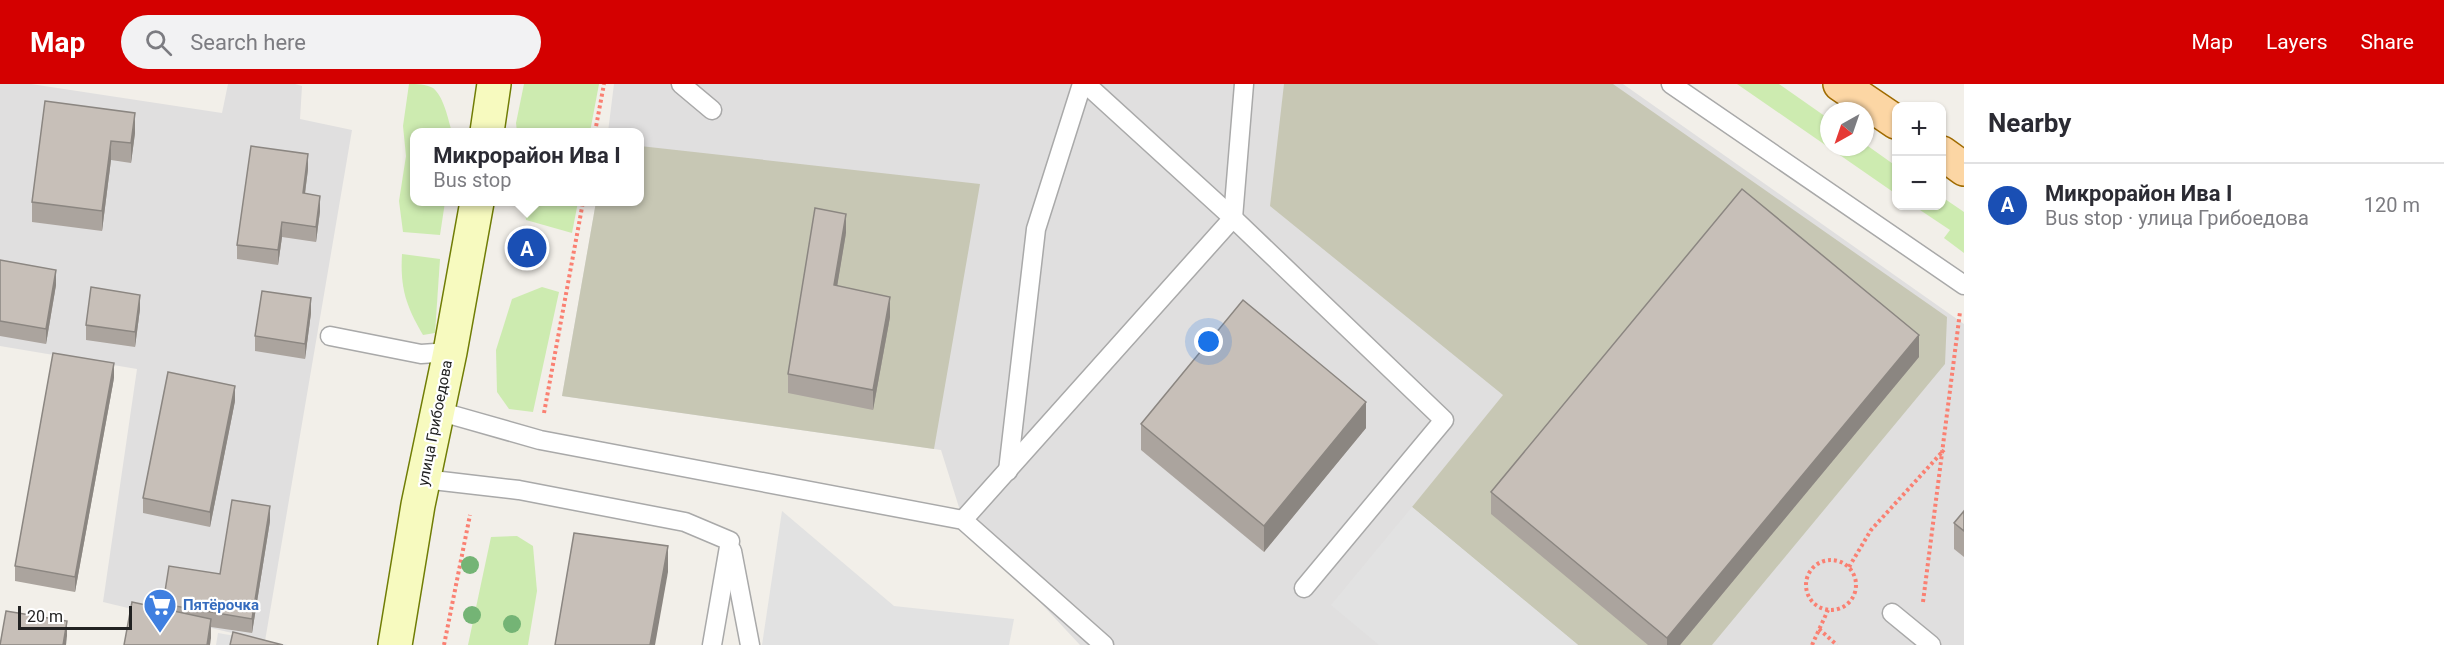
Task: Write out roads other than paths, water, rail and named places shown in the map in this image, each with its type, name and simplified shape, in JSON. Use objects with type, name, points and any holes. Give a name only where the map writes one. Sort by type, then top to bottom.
[{"type":"main road","points":[[1840,84],[1892,119]]},
{"type":"main road","points":[[1945,156],[1964,169]]},
{"type":"street","points":[[488,128],[494,84]]},
{"type":"street","name":"улица Грибоедова","points":[[395,645],[476,206]]},
{"type":"lane","points":[[681,84],[712,110]]},
{"type":"lane","points":[[1008,471],[1036,230],[1084,84],[1233,218],[1444,420],[1305,588]]},
{"type":"lane","points":[[963,520],[1233,218],[1244,84]]},
{"type":"lane","points":[[1671,84],[1963,294]]},
{"type":"lane","points":[[330,336],[421,354],[450,352]]},
{"type":"lane","points":[[438,411],[540,440],[963,520],[1104,645]]},
{"type":"lane","points":[[424,479],[519,490],[685,522],[730,541]]},
{"type":"lane","points":[[712,645],[730,541]]},
{"type":"lane","points":[[730,541],[750,645]]},
{"type":"lane","points":[[1892,613],[1925,640]]},
{"type":"place","name":"Микрорайон Ива I","points":[[527,248]]},
{"type":"place","name":"Пятёрочка","points":[[160,634]]}]
